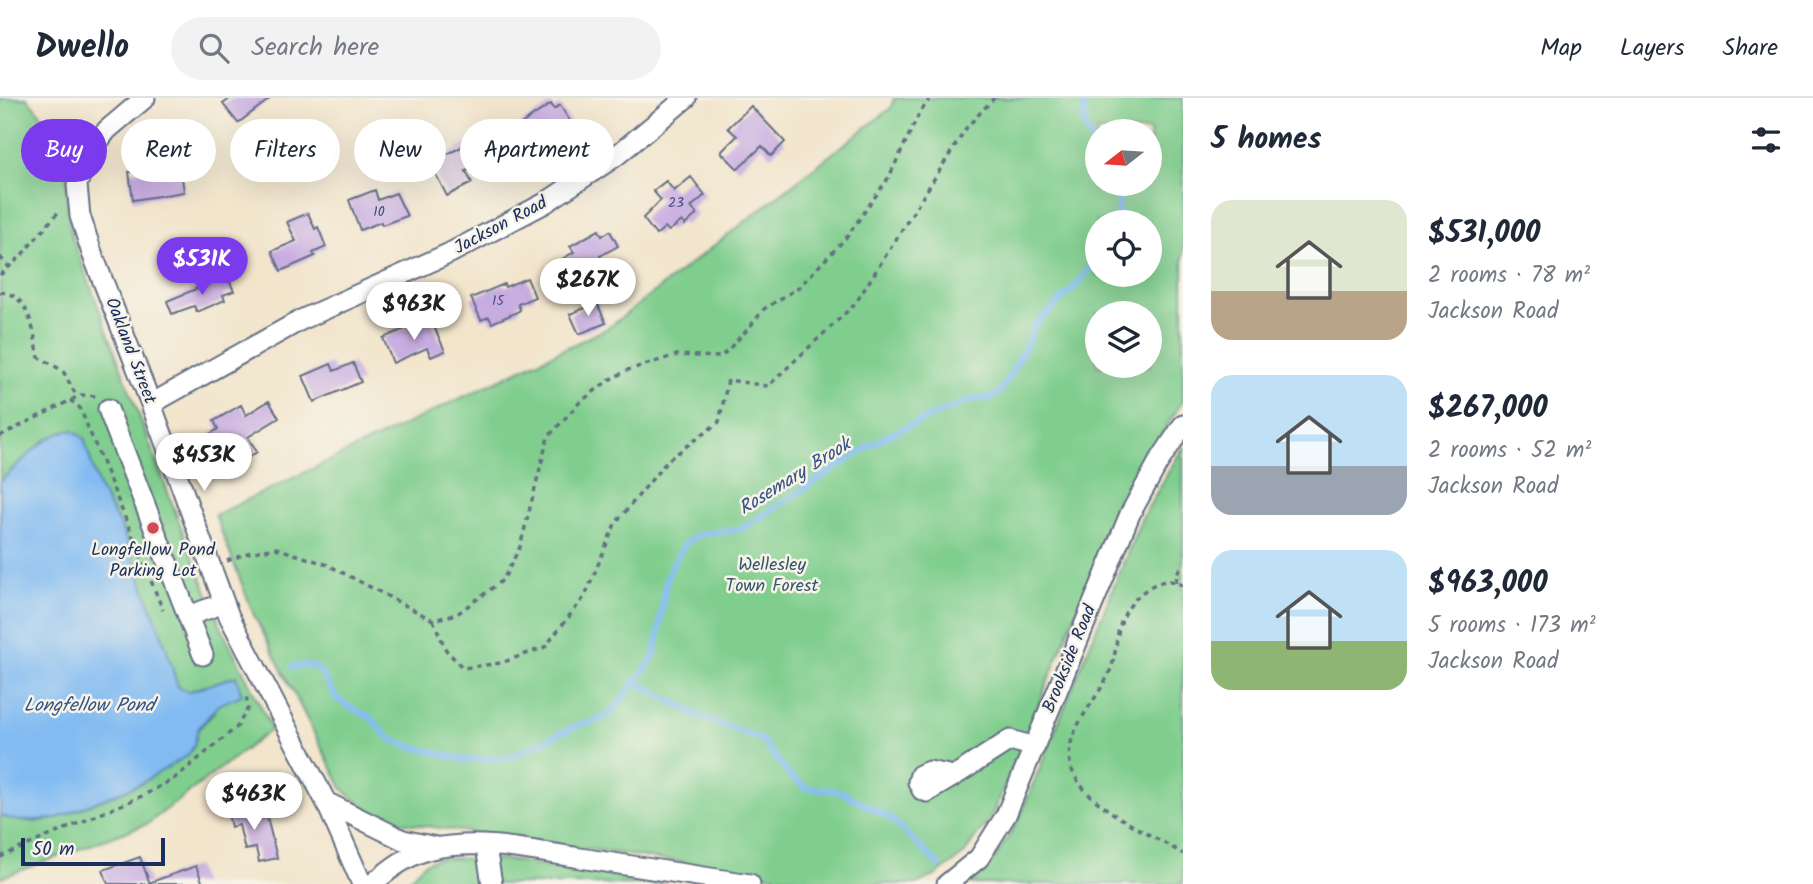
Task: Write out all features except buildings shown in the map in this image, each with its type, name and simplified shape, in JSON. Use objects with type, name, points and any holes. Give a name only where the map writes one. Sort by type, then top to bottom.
[{"type":"street","name":"Oakland Street","points":[[145,98],[107,130],[93,147],[79,174],[78,204],[92,253],[224,603],[326,802],[362,884]]},
{"type":"street","name":"Jackson Road","points":[[151,404],[294,323],[432,261],[545,203],[616,156],[686,98]]},
{"type":"street","points":[[108,410],[204,655]]},
{"type":"street","name":"Brookside Road","points":[[947,884],[973,864],[995,834],[1012,803],[1130,514],[1183,425]]},
{"type":"street","points":[[188,616],[224,603]]},
{"type":"street","points":[[954,776],[1005,742],[1014,740],[1035,747]]},
{"type":"street","points":[[326,802],[403,840],[441,847],[526,850],[750,884]]},
{"type":"street","points":[[372,884],[408,858],[441,847]]},
{"type":"street","points":[[485,847],[492,884]]},
{"type":"path","points":[[433,620],[457,614],[503,580],[520,547],[548,437],[579,403],[609,380],[628,370],[677,355],[721,357],[764,309],[798,288],[846,238],[889,177],[918,116],[930,98]]},
{"type":"path","points":[[226,562],[248,553],[276,548],[328,565],[433,620],[446,650],[463,668],[501,663],[545,647],[585,596],[615,524],[668,460],[719,422],[728,380],[768,386],[855,304],[967,127],[994,98]]},
{"type":"path","points":[[0,275],[62,208],[78,204]]},
{"type":"path","points":[[0,257],[9,267]]},
{"type":"path","points":[[0,292],[8,292],[21,301],[30,321],[38,357],[63,371],[78,397]]},
{"type":"path","points":[[0,436],[70,400],[80,408],[165,615]]},
{"type":"path","points":[[1176,582],[1177,573],[1183,564]]},
{"type":"path","points":[[1183,586],[1176,582],[1159,582],[1126,610],[1121,621],[1116,656],[1110,673],[1076,731],[1069,757],[1076,779],[1095,799],[1183,853]]},
{"type":"path","points":[[0,857],[142,796],[175,778],[237,727],[248,708],[247,694],[242,682]]},
{"type":"green space","points":[[0,98],[27,98],[45,119],[21,119],[21,182],[67,182],[66,194],[72,237],[222,629],[272,729],[147,824],[0,878],[0,816],[32,822],[55,819],[140,784],[194,746],[198,729],[211,716],[236,676],[187,692],[178,687],[122,529],[99,488],[83,438],[46,439],[0,481]]},
{"type":"green space","name":"Wellesley Town Forest","points":[[894,98],[1183,98],[1183,401],[1147,456],[1118,509],[990,818],[963,855],[935,876],[916,884],[833,884],[398,822],[375,813],[354,800],[342,788],[254,615],[215,515],[608,328],[891,108]]},
{"type":"green space","points":[[1183,447],[1183,884],[969,884],[995,858],[1018,821],[1141,520]]},
{"type":"green space","points":[[440,858],[509,860],[665,884],[404,884],[425,863]]},
{"type":"water","name":"Longfellow Pond","points":[[73,430],[84,438],[99,488],[122,529],[178,687],[188,692],[236,676],[242,695],[218,705],[198,729],[194,746],[188,755],[140,784],[55,819],[20,821],[0,816],[0,481],[43,443],[62,432]]},
{"type":"waterway","name":"Rosemary Brook","points":[[1085,98],[1085,124]]},
{"type":"waterway","name":"Rosemary Brook","points":[[1118,196],[1118,210]]},
{"type":"waterway","name":"Rosemary Brook","points":[[292,667],[313,666],[320,671],[337,699],[370,717],[388,737],[402,744],[465,760],[508,758],[578,725],[595,721],[611,713],[648,666],[656,651],[666,580],[685,544],[700,534],[742,529],[895,432],[967,401],[994,397],[1001,391],[1035,325],[1085,274]]},
{"type":"waterway","points":[[634,681],[701,717],[762,740],[790,776],[806,788],[840,791],[890,818],[940,866]]},
{"type":"place","name":"Longfellow Pond Parking Lot","points":[[153,528]]}]
